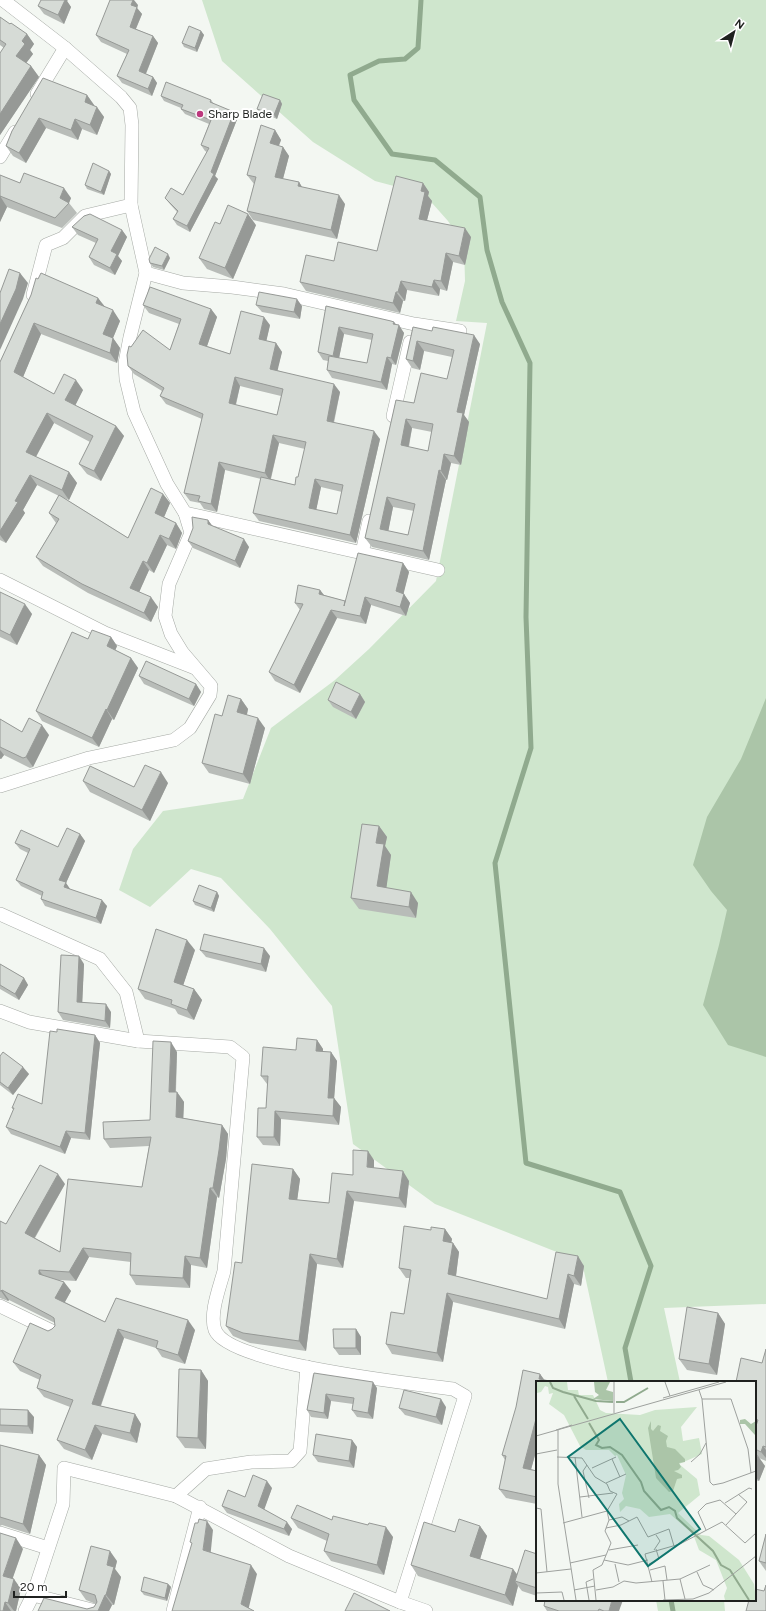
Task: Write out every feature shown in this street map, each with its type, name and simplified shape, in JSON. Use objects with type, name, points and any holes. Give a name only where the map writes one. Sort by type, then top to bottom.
[{"type":"street","points":[[0,786],[89,758],[174,740],[190,728],[210,695],[212,686],[182,652],[171,634],[165,616],[169,584],[191,533],[185,513],[167,484],[134,412],[126,379],[125,363],[146,273],[131,205],[132,125],[130,108],[121,97],[65,48],[3,0]]},
{"type":"street","points":[[31,104],[65,48]]},
{"type":"street","points":[[0,157],[21,121]]},
{"type":"street","points":[[28,308],[46,245],[63,238],[86,216],[131,205]]},
{"type":"street","points":[[146,273],[183,283],[232,287],[284,294],[414,324],[460,331]]},
{"type":"street","points":[[390,431],[414,324]]},
{"type":"street","points":[[362,553],[372,507]]},
{"type":"street","points":[[185,513],[438,570]]},
{"type":"street","points":[[0,580],[105,633],[197,669]]},
{"type":"street","points":[[0,914],[100,959],[126,992],[138,1041]]},
{"type":"street","points":[[0,1011],[29,1022],[138,1041],[230,1046],[242,1057],[224,1271],[216,1301],[213,1320],[215,1331],[225,1341],[243,1350],[307,1367],[453,1389],[465,1396],[400,1602]]},
{"type":"street","points":[[0,1306],[54,1332]]},
{"type":"street","points":[[176,1496],[206,1469],[251,1462],[291,1461],[296,1457],[300,1451],[307,1367]]},
{"type":"street","points":[[25,1611],[33,1595],[63,1504],[64,1468],[176,1496],[289,1556],[400,1602],[426,1611]]},
{"type":"street","points":[[173,1611],[200,1508]]},
{"type":"street","points":[[0,1533],[48,1548]]},
{"type":"street","points":[[33,1595],[96,1611]]},
{"type":"green space","points":[[202,0],[766,0],[766,1304],[664,1308],[680,1381],[608,1381],[582,1262],[435,1204],[353,1144],[332,1006],[270,929],[221,878],[191,869],[150,907],[119,890],[133,849],[163,811],[243,799],[271,728],[335,680],[369,649],[436,581],[487,323],[456,321],[465,281],[464,245],[448,221],[424,194],[375,181],[313,142],[222,61]]},
{"type":"green space","points":[[766,698],[766,1057],[728,1045],[703,1005],[727,910],[711,891],[693,865],[707,817],[741,759]]},
{"type":"green space","points":[[656,1601],[724,1601],[725,1611],[658,1611]]},
{"type":"building","points":[[41,0],[65,0],[58,15],[38,6]]},
{"type":"building","points":[[110,0],[133,0],[131,5],[137,7],[130,27],[153,36],[139,71],[153,77],[148,89],[117,76],[129,50],[96,35]]},
{"type":"building","points":[[0,17],[27,34],[22,41],[25,44],[16,56],[31,66],[0,114],[0,53],[6,44],[0,40]]},
{"type":"building","points":[[189,26],[201,31],[195,48],[182,43]]},
{"type":"building","points":[[43,78],[87,95],[85,102],[97,107],[90,125],[75,119],[71,130],[39,118],[19,153],[6,146],[12,131]]},
{"type":"building","points":[[166,82],[211,100],[210,102],[234,112],[211,172],[214,174],[187,226],[173,219],[178,211],[165,198],[171,188],[183,195],[209,148],[201,145],[211,120],[181,109],[183,105],[161,96]]},
{"type":"building","points":[[263,94],[280,100],[274,115],[257,109]]},
{"type":"building","points":[[261,125],[275,130],[270,143],[283,147],[275,177],[299,182],[298,186],[339,195],[331,230],[247,211],[256,177],[247,175]]},
{"type":"building","points":[[93,163],[109,171],[101,192],[85,185]]},
{"type":"building","points":[[24,173],[64,188],[60,198],[69,203],[55,218],[0,196],[0,175],[20,183]]},
{"type":"building","points":[[396,176],[423,183],[421,191],[425,192],[419,219],[465,228],[459,256],[446,253],[441,281],[434,280],[432,287],[401,281],[393,303],[300,282],[306,255],[334,261],[338,242],[377,251]]},
{"type":"building","points":[[228,205],[248,214],[225,268],[199,258],[215,222],[220,224]]},
{"type":"building","points":[[90,214],[122,230],[111,251],[117,254],[110,268],[89,257],[98,239],[72,227],[84,216]]},
{"type":"building","points":[[155,247],[168,254],[162,266],[150,263],[149,259]]},
{"type":"building","points":[[9,269],[20,273],[16,289],[0,324],[0,293]]},
{"type":"building","points":[[41,273],[98,298],[96,303],[113,310],[103,334],[113,338],[110,353],[34,323],[14,372],[54,394],[64,374],[76,380],[65,400],[116,426],[94,471],[79,464],[93,436],[47,413],[26,452],[69,472],[62,490],[30,475],[15,501],[18,502],[0,531],[0,362],[31,295],[36,278],[38,279]]},
{"type":"building","points":[[150,287],[211,309],[199,344],[230,354],[241,311],[264,317],[259,339],[276,343],[270,369],[334,384],[327,421],[374,431],[350,535],[253,513],[261,477],[295,485],[306,442],[273,435],[265,473],[219,462],[211,504],[198,501],[200,496],[184,493],[203,414],[160,396],[164,388],[128,366],[127,355],[129,346],[131,347],[143,330],[170,350],[181,319],[143,305]],"holes":[[[235,377],[283,389],[277,415],[229,403]],[[315,479],[343,485],[337,514],[309,508]]]},
{"type":"building","points":[[259,292],[297,299],[294,312],[256,305]]},
{"type":"building","points":[[326,306],[391,321],[394,322],[393,324],[399,325],[391,358],[387,357],[381,382],[327,370],[329,356],[367,363],[373,334],[339,327],[333,356],[318,352]]},
{"type":"building","points":[[413,327],[432,331],[433,327],[474,335],[457,412],[463,413],[454,456],[444,454],[441,471],[439,470],[423,551],[365,538],[396,400],[414,403],[421,373],[447,379],[454,350],[417,341],[413,361],[406,359]],"holes":[[[406,419],[433,424],[428,451],[401,445]],[[387,497],[415,504],[408,535],[380,529]]]},
{"type":"building","points":[[151,488],[163,494],[155,513],[176,523],[169,539],[160,535],[147,563],[143,561],[130,588],[151,597],[144,613],[82,584],[36,557],[59,519],[49,513],[59,495],[128,538]]},
{"type":"building","points":[[192,517],[208,520],[208,524],[244,539],[235,561],[188,541],[193,528]]},
{"type":"building","points":[[358,553],[403,563],[396,591],[404,594],[400,607],[365,597],[360,616],[331,610],[294,685],[269,672],[303,604],[295,603],[298,585],[320,590],[319,594],[345,601],[344,606]]},
{"type":"building","points":[[0,592],[25,604],[10,635],[0,630]]},
{"type":"building","points":[[92,630],[111,637],[107,646],[131,658],[107,710],[106,709],[92,738],[36,711],[72,632],[88,639]]},
{"type":"building","points":[[146,661],[196,684],[189,699],[139,676]]},
{"type":"building","points":[[336,682],[360,694],[351,712],[328,700]]},
{"type":"building","points":[[228,695],[241,699],[237,712],[258,718],[243,774],[202,763],[215,714],[222,716]]},
{"type":"building","points":[[29,718],[42,725],[26,757],[23,758],[0,747],[0,719],[22,732]]},
{"type":"building","points":[[145,765],[161,772],[142,810],[83,781],[90,766],[134,787]]},
{"type":"building","points":[[362,824],[379,826],[376,843],[384,844],[377,886],[411,892],[409,907],[351,898]]},
{"type":"building","points":[[67,828],[80,834],[59,880],[66,882],[64,887],[102,900],[96,918],[41,899],[43,892],[16,880],[30,849],[15,843],[21,830],[58,847]]},
{"type":"building","points":[[199,885],[217,892],[211,908],[193,901]]},
{"type":"building","points":[[156,929],[187,940],[174,982],[194,989],[187,1010],[171,1004],[172,1000],[138,989]]},
{"type":"building","points":[[204,934],[264,948],[261,964],[200,950]]},
{"type":"building","points":[[61,955],[79,956],[77,1002],[106,1004],[105,1021],[58,1012]]},
{"type":"building","points":[[0,964],[24,978],[15,994],[0,985]]},
{"type":"building","points":[[57,1029],[95,1035],[85,1133],[66,1131],[60,1147],[6,1127],[18,1094],[42,1104],[50,1031],[57,1032]]},
{"type":"building","points":[[297,1038],[317,1040],[316,1051],[331,1052],[328,1098],[334,1098],[333,1116],[275,1111],[274,1137],[257,1137],[258,1108],[266,1108],[268,1076],[261,1076],[263,1047],[296,1050]]},
{"type":"building","points":[[153,1041],[171,1042],[169,1092],[177,1092],[176,1117],[222,1125],[213,1188],[210,1188],[200,1258],[185,1256],[183,1278],[130,1275],[131,1253],[83,1248],[69,1272],[39,1270],[39,1274],[64,1282],[55,1298],[105,1322],[116,1298],[188,1320],[178,1355],[156,1348],[158,1341],[118,1329],[92,1404],[135,1414],[130,1433],[95,1425],[85,1450],[57,1440],[73,1400],[37,1388],[41,1375],[13,1362],[30,1323],[48,1331],[55,1326],[54,1318],[51,1316],[2,1290],[0,1291],[0,1221],[6,1224],[40,1165],[58,1174],[25,1233],[60,1252],[68,1179],[142,1187],[151,1137],[104,1139],[103,1122],[150,1120]]},
{"type":"building","points":[[3,1052],[23,1067],[8,1088],[0,1082],[0,1056]]},
{"type":"building","points":[[353,1150],[368,1151],[367,1167],[403,1171],[399,1198],[347,1191],[337,1259],[310,1254],[299,1341],[243,1333],[226,1326],[235,1262],[242,1263],[252,1164],[293,1169],[289,1199],[329,1203],[332,1173],[353,1175]]},
{"type":"building","points":[[404,1226],[431,1230],[431,1227],[445,1229],[443,1241],[453,1243],[448,1274],[547,1299],[556,1252],[578,1256],[574,1276],[568,1274],[559,1319],[447,1293],[437,1353],[386,1344],[391,1312],[404,1314],[411,1270],[399,1268]]},
{"type":"building","points":[[687,1307],[718,1313],[709,1364],[679,1359]]},
{"type":"building","points":[[333,1329],[356,1329],[356,1348],[334,1348]]},
{"type":"building","points":[[766,1349],[766,1447],[763,1446],[761,1452],[756,1450],[756,1426],[758,1420],[756,1419],[756,1381],[736,1381],[741,1358],[762,1363]]},
{"type":"building","points":[[179,1369],[201,1370],[198,1438],[177,1437]]},
{"type":"building","points":[[523,1370],[540,1374],[539,1379],[550,1381],[536,1381],[536,1419],[523,1468],[536,1471],[536,1497],[499,1489],[506,1456],[502,1455],[516,1407]]},
{"type":"building","points":[[314,1373],[373,1382],[368,1413],[352,1410],[354,1398],[326,1394],[324,1413],[307,1410]]},
{"type":"building","points":[[404,1390],[441,1399],[436,1417],[399,1408]]},
{"type":"building","points":[[0,1409],[28,1410],[28,1426],[0,1425]]},
{"type":"building","points":[[316,1434],[352,1440],[349,1461],[313,1455]]},
{"type":"building","points":[[0,1445],[39,1455],[23,1524],[0,1517]]},
{"type":"building","points":[[253,1475],[267,1481],[258,1506],[287,1522],[284,1529],[222,1506],[228,1490],[245,1497]]},
{"type":"building","points":[[297,1505],[332,1520],[333,1516],[368,1525],[369,1523],[386,1527],[377,1565],[324,1551],[329,1534],[291,1518]]},
{"type":"building","points":[[199,1519],[207,1521],[203,1550],[251,1565],[241,1604],[254,1611],[172,1611],[192,1543],[190,1542],[195,1523],[198,1523]]},
{"type":"building","points":[[459,1519],[480,1526],[470,1556],[513,1569],[505,1595],[411,1565],[424,1522],[455,1532]]},
{"type":"building","points":[[0,1533],[16,1538],[3,1576],[14,1579],[8,1603],[5,1602],[3,1611],[0,1611]]},
{"type":"building","points":[[766,1534],[766,1563],[759,1561]]},
{"type":"building","points":[[91,1546],[110,1551],[107,1565],[114,1567],[106,1595],[98,1611],[38,1611],[44,1598],[87,1609],[94,1607],[97,1602],[95,1595],[79,1590]]},
{"type":"building","points":[[525,1550],[536,1554],[536,1588],[515,1581]]},
{"type":"building","points":[[144,1577],[168,1584],[165,1598],[141,1591]]},
{"type":"building","points":[[766,1585],[766,1611],[746,1611],[749,1601],[756,1601],[756,1589],[764,1591]]},
{"type":"building","points":[[354,1593],[390,1611],[345,1611]]},
{"type":"building","points":[[545,1601],[612,1601],[609,1611],[599,1609],[598,1611],[559,1611],[544,1606]]},
{"type":"waterway","points":[[421,0],[418,48],[405,59],[379,61],[350,75],[354,100],[392,154],[435,160],[480,197],[487,250],[502,302],[530,363],[526,617],[531,748],[495,863],[526,1163],[620,1192],[651,1266],[625,1348],[631,1381]]},
{"type":"waterway","points":[[671,1601],[673,1611]]},
{"type":"place","name":"Sharp Blade","points":[[200,114]]}]
